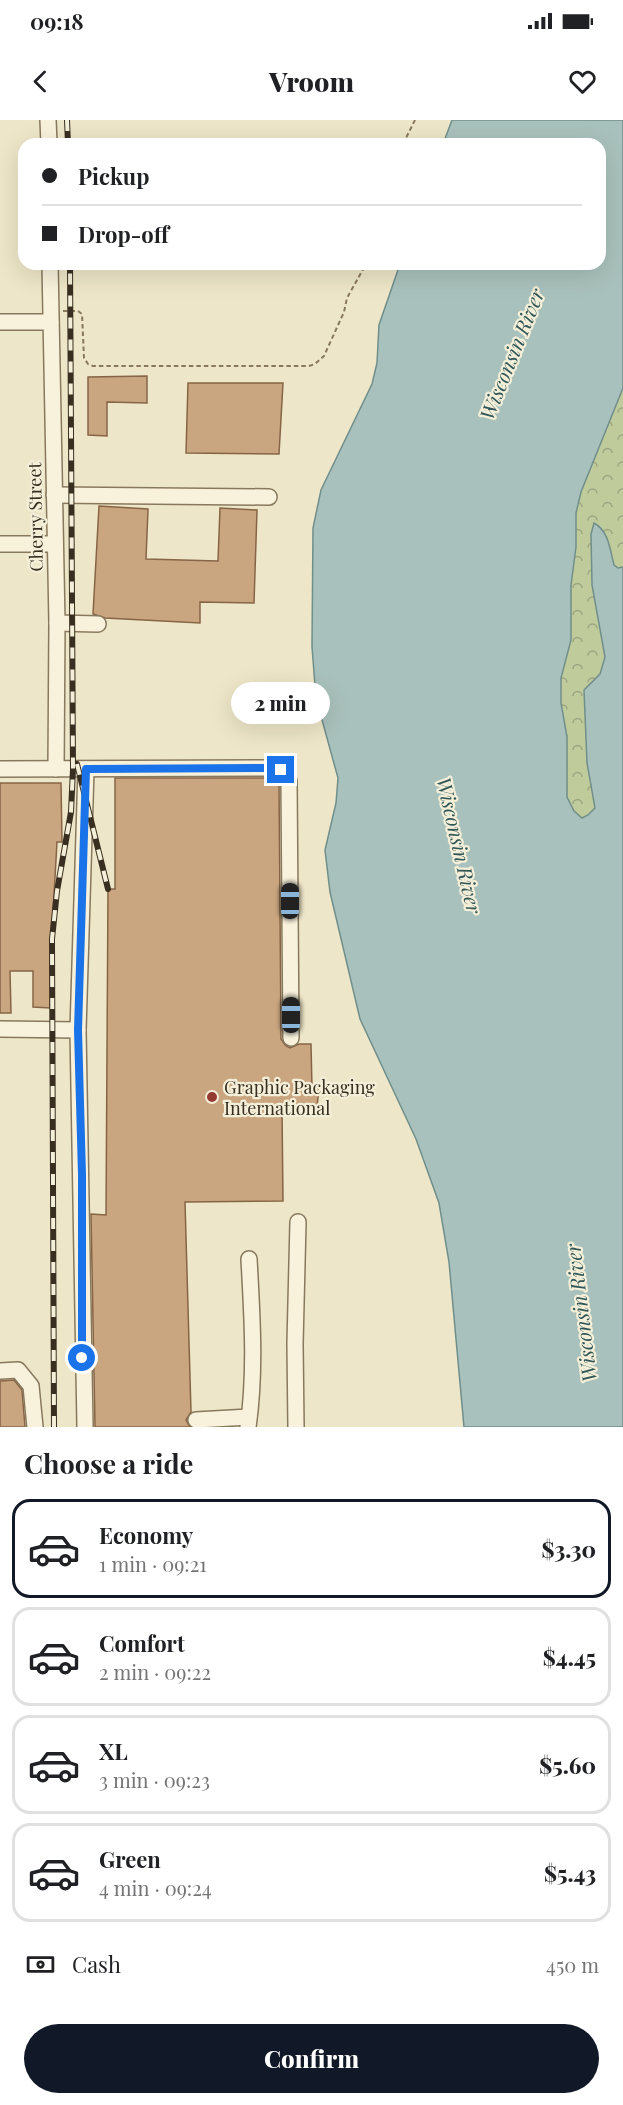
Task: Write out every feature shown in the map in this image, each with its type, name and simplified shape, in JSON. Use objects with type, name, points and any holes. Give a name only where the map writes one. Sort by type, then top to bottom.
[{"type":"street","points":[[48,120],[49,138]]},
{"type":"street","name":"Cherry Street","points":[[50,270],[57,623],[56,769]]},
{"type":"street","points":[[0,322],[51,316]]},
{"type":"street","points":[[54,495],[268,497]]},
{"type":"street","points":[[0,544],[55,544]]},
{"type":"street","points":[[57,623],[98,624]]},
{"type":"street","points":[[0,769],[274,768],[287,774],[290,800],[291,1038]]},
{"type":"street","points":[[85,1427],[78,1030],[86,769]]},
{"type":"street","points":[[0,1029],[78,1030]]},
{"type":"street","points":[[296,1427],[295,1344],[298,1222]]},
{"type":"street","points":[[196,1420],[249,1422],[253,1392],[253,1356],[249,1259]]},
{"type":"street","points":[[0,1371],[18,1370],[31,1386],[35,1427]]},
{"type":"path","points":[[406,138],[416,120]]},
{"type":"path","points":[[51,316],[78,311],[82,314],[84,358],[88,364],[93,366],[305,367],[315,364],[324,356],[344,312],[346,298],[362,270]]},
{"type":"green space","points":[[623,388],[623,567],[618,568],[614,565],[606,535],[592,585],[605,657],[600,674],[587,762],[595,808],[588,816],[582,818],[574,811],[567,797],[567,737],[561,703],[561,678],[571,640],[571,585],[576,547],[576,513],[581,492]]},
{"type":"water","name":"Wisconsin River","points":[[452,120],[623,120],[623,388],[581,492],[576,513],[576,547],[571,585],[571,640],[561,678],[561,703],[567,737],[567,797],[574,811],[582,818],[595,808],[587,763],[584,690],[600,674],[605,657],[592,585],[591,534],[594,523],[606,536],[614,565],[618,568],[623,567],[623,1427],[464,1427],[449,1262],[439,1203],[416,1139],[360,1019],[330,892],[325,850],[336,803],[338,778],[316,698],[312,647],[313,528],[321,490],[372,384],[377,363],[379,325],[398,270],[606,270],[606,138],[445,138]]},
{"type":"building","points":[[147,376],[147,403],[107,402],[107,436],[88,435],[88,377]]},
{"type":"building","points":[[188,383],[283,383],[279,454],[186,453]]},
{"type":"building","points":[[99,506],[148,509],[146,559],[218,561],[220,508],[257,510],[254,603],[200,602],[200,623],[105,618],[93,614]]},
{"type":"building","name":"Graphic Packaging International","points":[[115,778],[272,778],[279,781],[281,1039],[290,1048],[299,1044],[311,1044],[312,1088],[319,1088],[317,1107],[282,1107],[283,1201],[185,1202],[191,1412],[186,1420],[190,1427],[95,1427],[91,1214],[106,1215],[108,889],[115,889]]},
{"type":"building","points":[[0,783],[61,783],[62,842],[57,842],[50,1008],[33,1007],[33,971],[10,971],[11,1013],[0,1013]]},
{"type":"building","points":[[14,1380],[22,1390],[25,1427],[0,1427],[0,1381]]},
{"type":"railway","points":[[67,120],[68,138]]},
{"type":"railway","points":[[54,1427],[52,939],[57,891],[71,812],[73,769],[70,270]]},
{"type":"railway","points":[[77,764],[108,889]]},
{"type":"place","name":"Graphic Packaging International","points":[[212,1097]]},
{"type":"route","points":[[82,1358],[82,1175],[78,1030],[86,769],[274,768],[281,770]]}]
